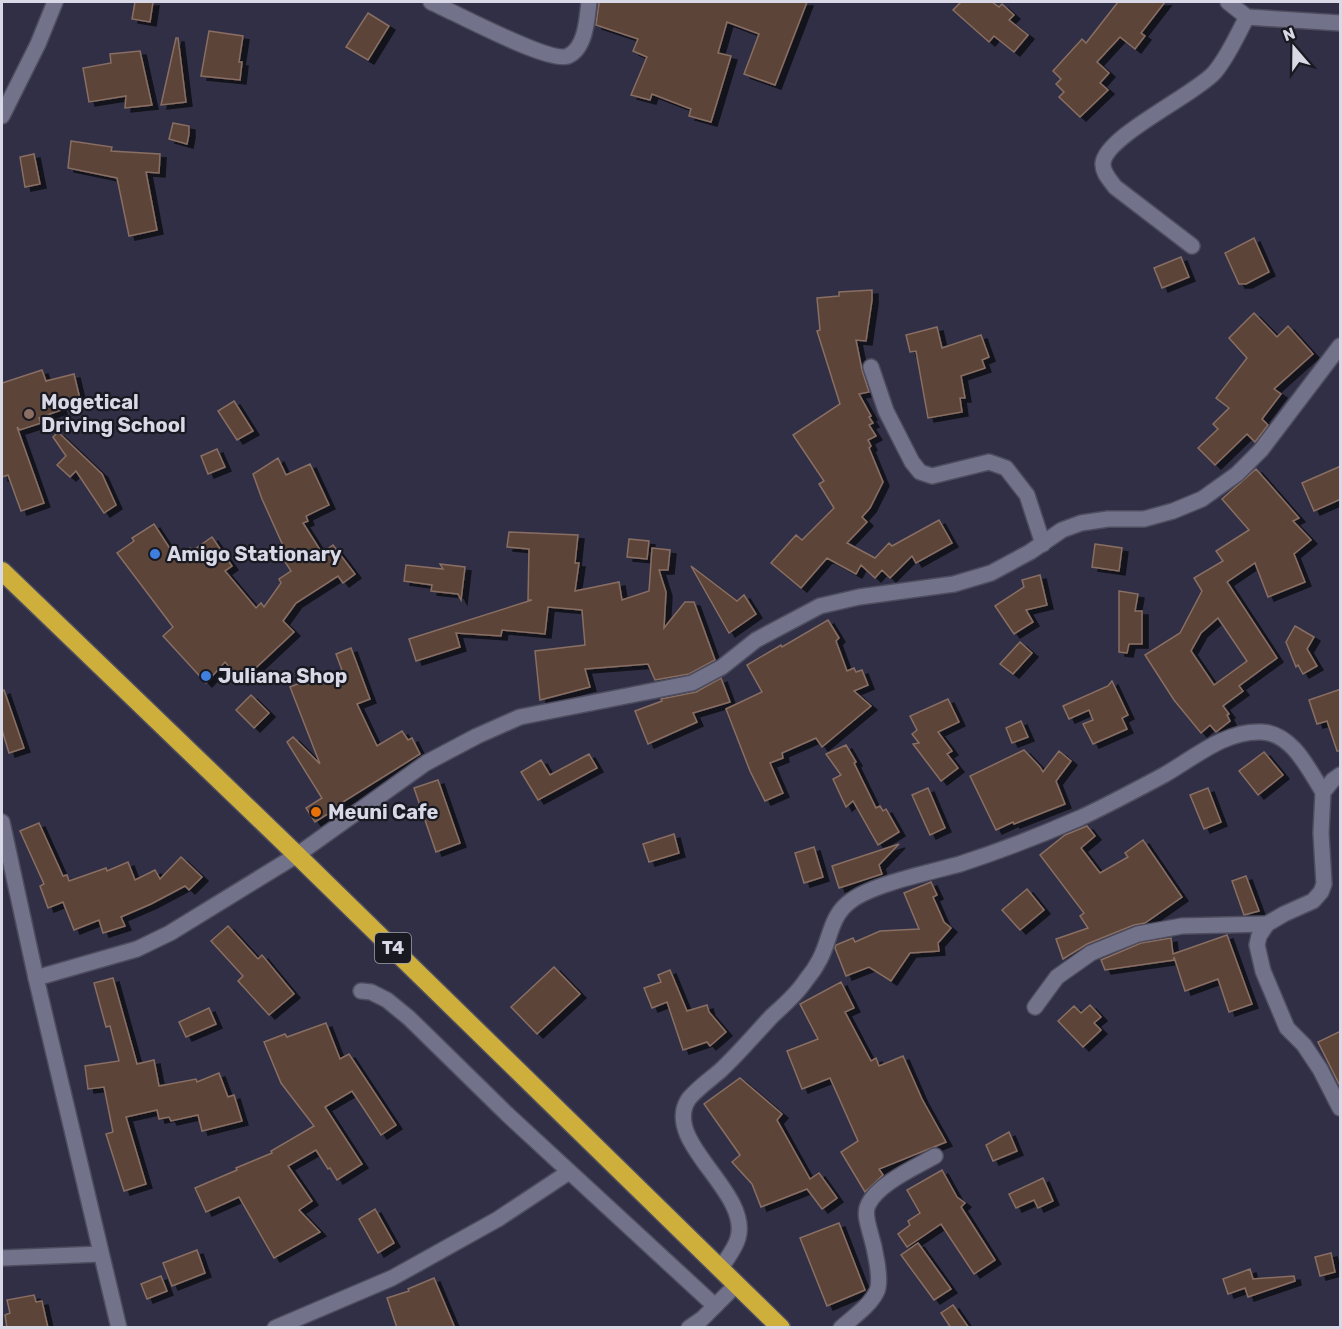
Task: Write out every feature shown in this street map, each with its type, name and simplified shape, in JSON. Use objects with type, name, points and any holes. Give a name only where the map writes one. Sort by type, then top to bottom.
[{"type":"highway","name":"T4","points":[[2,572],[297,855],[781,1328]]},
{"type":"street","points":[[2,116],[38,44],[55,2]]},
{"type":"street","points":[[431,2],[547,56],[557,57],[567,57],[578,49],[589,2]]},
{"type":"street","points":[[1228,2],[1247,17],[1341,23]]},
{"type":"street","points":[[1192,246],[1115,187],[1103,165],[1106,153],[1137,126],[1213,73],[1247,17]]},
{"type":"street","points":[[36,978],[137,949],[170,933],[297,855],[426,763],[477,736],[520,717],[692,683],[722,667],[756,640],[820,606],[859,597],[954,584],[991,573],[1043,544],[1062,530],[1082,523],[1108,519],[1143,519],[1173,511],[1202,499],[1237,474],[1261,450],[1341,346]]},
{"type":"street","points":[[871,367],[886,411],[912,462],[921,472],[933,476],[989,462],[1006,468],[1027,495],[1043,544]]},
{"type":"street","points":[[721,1268],[739,1236],[738,1214],[687,1134],[684,1117],[688,1100],[739,1053],[805,983],[820,958],[830,928],[840,910],[853,899],[883,887],[990,854],[1081,817],[1234,735],[1263,732],[1286,741],[1323,792],[1321,833],[1324,884],[1321,892],[1313,901],[1267,924],[1259,936],[1257,945],[1263,971],[1287,1028],[1304,1045],[1341,1108]]},
{"type":"street","points":[[1323,792],[1333,780],[1341,775]]},
{"type":"street","points":[[2,822],[36,978],[119,1328]]},
{"type":"street","points":[[1035,1007],[1058,977],[1091,953],[1138,934],[1182,926],[1267,924]]},
{"type":"street","points":[[361,991],[370,992],[387,1000],[409,1017],[569,1172],[715,1306]]},
{"type":"street","points":[[841,1328],[871,1300],[878,1289],[878,1269],[866,1217],[867,1205],[895,1179],[935,1156]]},
{"type":"street","points":[[275,1328],[392,1278],[498,1219],[569,1172]]},
{"type":"street","points":[[2,1258],[101,1254]]},
{"type":"street","points":[[689,1328],[702,1320],[737,1284]]},
{"type":"building","points":[[135,2],[153,2],[150,22],[132,19]]},
{"type":"building","points":[[599,2],[807,2],[775,85],[744,74],[759,34],[727,22],[718,53],[731,56],[711,122],[689,116],[691,109],[652,94],[650,100],[631,95],[647,57],[633,51],[638,39],[596,25]]},
{"type":"building","points":[[961,2],[992,2],[999,7],[1002,4],[1014,15],[1009,20],[1028,35],[1014,52],[994,36],[989,42],[953,10]]},
{"type":"building","points":[[1118,2],[1165,2],[1141,33],[1145,36],[1135,49],[1120,37],[1097,62],[1109,73],[1100,83],[1108,90],[1080,117],[1059,97],[1064,92],[1056,84],[1061,79],[1053,71],[1082,39],[1086,43]]},
{"type":"building","points":[[368,13],[389,26],[368,60],[346,47]]},
{"type":"building","points":[[209,31],[243,36],[239,62],[242,62],[240,80],[201,76]]},
{"type":"building","points":[[176,38],[178,38],[186,102],[161,105]]},
{"type":"building","points":[[140,51],[152,105],[125,108],[126,96],[89,102],[83,68],[111,63],[110,54]]},
{"type":"building","points":[[173,123],[189,126],[187,144],[169,139]]},
{"type":"building","points":[[71,141],[112,147],[111,151],[160,154],[159,173],[146,172],[157,230],[129,236],[117,178],[68,168]]},
{"type":"building","points":[[34,154],[40,184],[25,187],[20,157]]},
{"type":"building","points":[[1254,238],[1269,272],[1246,284],[1239,284],[1225,253]]},
{"type":"building","points":[[1181,257],[1189,277],[1162,288],[1154,268]]},
{"type":"building","points":[[872,290],[866,341],[856,340],[869,392],[859,394],[873,423],[869,425],[876,436],[868,440],[871,446],[869,448],[883,482],[870,508],[862,517],[867,522],[847,543],[875,558],[889,543],[892,546],[939,520],[952,543],[916,563],[912,556],[890,578],[882,570],[875,578],[861,565],[856,574],[827,558],[801,588],[771,563],[796,535],[802,540],[834,508],[819,484],[824,481],[793,435],[840,404],[817,331],[820,330],[817,298],[839,296],[839,292]]},
{"type":"building","points":[[1254,313],[1277,337],[1288,326],[1313,354],[1274,389],[1281,394],[1262,419],[1268,425],[1255,442],[1247,434],[1215,465],[1198,448],[1218,429],[1213,424],[1229,408],[1216,398],[1247,358],[1229,338]]},
{"type":"building","points":[[937,327],[942,348],[981,335],[989,357],[982,360],[985,368],[961,376],[965,398],[960,398],[962,412],[928,418],[916,351],[910,352],[906,335]]},
{"type":"building","points":[[42,370],[46,381],[74,374],[80,399],[59,404],[61,410],[39,418],[41,423],[20,430],[17,427],[44,503],[21,511],[8,475],[2,477],[2,383]]},
{"type":"building","points":[[234,401],[253,431],[237,440],[218,411]]},
{"type":"building","points":[[58,432],[102,474],[116,505],[104,513],[76,471],[70,477],[57,465],[66,456],[53,437]]},
{"type":"building","points":[[217,449],[225,467],[208,474],[201,456]]},
{"type":"building","points":[[278,458],[286,475],[310,464],[329,505],[306,516],[308,521],[303,523],[322,553],[333,545],[355,574],[343,583],[338,576],[296,603],[283,621],[294,632],[242,681],[225,662],[206,683],[163,636],[173,627],[117,553],[134,541],[132,538],[154,524],[176,558],[190,548],[192,551],[212,537],[232,566],[225,571],[256,608],[261,603],[264,607],[281,583],[279,579],[291,571],[280,554],[285,550],[253,474]]},
{"type":"building","points":[[1341,466],[1341,499],[1314,511],[1302,483]]},
{"type":"building","points":[[1256,469],[1299,518],[1293,521],[1311,540],[1294,554],[1305,582],[1268,597],[1255,563],[1227,582],[1277,658],[1239,686],[1243,691],[1223,706],[1229,714],[1227,715],[1230,721],[1216,732],[1210,725],[1201,733],[1174,700],[1145,655],[1180,633],[1202,591],[1194,578],[1223,561],[1216,551],[1249,530],[1222,499]],"holes":[[[1218,618],[1247,661],[1214,685],[1191,651],[1201,633]]]},
{"type":"building","points":[[509,532],[578,535],[575,563],[579,563],[575,591],[619,582],[622,600],[649,591],[652,548],[670,550],[668,570],[659,570],[666,592],[664,628],[685,602],[694,602],[715,660],[689,674],[655,680],[648,664],[585,669],[590,687],[540,700],[535,651],[585,645],[582,610],[548,607],[545,634],[502,630],[501,636],[456,633],[460,647],[416,661],[409,639],[532,600],[528,600],[529,549],[507,547]]},
{"type":"building","points":[[629,539],[649,541],[647,559],[627,557]]},
{"type":"building","points":[[1095,544],[1122,548],[1119,571],[1092,567]]},
{"type":"building","points":[[440,564],[465,567],[461,600],[458,594],[431,591],[432,585],[404,581],[406,565],[443,569]]},
{"type":"building","points":[[691,566],[737,601],[744,595],[756,614],[729,633]]},
{"type":"building","points":[[1040,575],[1047,605],[1026,610],[1033,622],[1014,634],[995,606],[1024,587],[1022,580]]},
{"type":"building","points":[[1119,591],[1138,594],[1135,611],[1142,611],[1142,644],[1129,644],[1127,653],[1119,652]]},
{"type":"building","points":[[828,620],[839,638],[836,641],[847,671],[854,668],[856,672],[862,670],[868,685],[854,691],[871,706],[822,747],[816,738],[782,753],[783,758],[770,763],[783,793],[765,801],[750,771],[726,709],[762,692],[747,665]]},
{"type":"building","points":[[1295,626],[1314,637],[1307,649],[1317,666],[1303,674],[1298,665],[1296,667],[1286,642]]},
{"type":"building","points":[[1020,642],[1032,653],[1013,674],[1000,664]]},
{"type":"building","points":[[351,648],[370,699],[357,704],[377,746],[402,731],[408,740],[412,738],[420,754],[330,810],[331,812],[315,822],[306,808],[322,798],[287,742],[293,737],[320,764],[290,687],[342,670],[336,654]]},
{"type":"building","points":[[721,678],[730,702],[693,713],[697,722],[648,744],[635,711],[662,701],[661,699],[696,692]]},
{"type":"building","points":[[1112,681],[1128,715],[1122,718],[1127,729],[1093,744],[1083,724],[1093,720],[1089,710],[1069,719],[1063,706],[1108,686]]},
{"type":"building","points":[[1341,689],[1341,751],[1337,751],[1327,721],[1317,724],[1309,700]]},
{"type":"building","points":[[4,690],[24,748],[9,753],[2,730],[2,691]]},
{"type":"building","points":[[251,695],[269,713],[254,728],[236,710]]},
{"type":"building","points":[[948,699],[959,722],[938,732],[952,751],[947,754],[958,768],[941,781],[913,744],[919,743],[912,734],[917,730],[910,716]]},
{"type":"building","points":[[1021,721],[1028,737],[1012,743],[1006,728]]},
{"type":"building","points":[[846,745],[876,808],[880,806],[883,811],[886,809],[899,832],[878,845],[853,801],[846,807],[833,779],[841,775],[826,754]]},
{"type":"building","points":[[1024,750],[1043,772],[1059,751],[1071,761],[1056,781],[1065,804],[996,830],[970,776]]},
{"type":"building","points":[[1264,752],[1283,775],[1258,795],[1239,771]]},
{"type":"building","points":[[589,754],[597,768],[538,800],[521,772],[541,760],[550,775]]},
{"type":"building","points":[[438,780],[460,843],[436,852],[414,788]]},
{"type":"building","points":[[928,788],[945,828],[930,835],[912,795]]},
{"type":"building","points":[[1208,788],[1221,822],[1204,829],[1190,795]]},
{"type":"building","points":[[39,823],[63,876],[67,875],[69,881],[106,868],[107,871],[128,862],[135,880],[155,870],[160,879],[181,857],[202,877],[189,890],[185,886],[121,917],[125,926],[103,933],[99,920],[74,930],[63,902],[48,908],[40,886],[44,884],[20,831]]},
{"type":"building","points":[[1087,826],[1095,836],[1081,848],[1100,873],[1128,857],[1125,853],[1143,840],[1182,897],[1145,923],[1134,925],[1087,944],[1063,959],[1056,939],[1088,928],[1080,916],[1084,913],[1040,855],[1065,835]]},
{"type":"building","points":[[674,834],[679,853],[649,862],[643,844]]},
{"type":"building","points":[[899,844],[879,865],[882,874],[839,888],[832,866]]},
{"type":"building","points":[[814,847],[823,877],[804,883],[795,853]]},
{"type":"building","points":[[1246,876],[1259,911],[1244,915],[1232,881]]},
{"type":"building","points":[[931,882],[937,895],[933,897],[944,922],[951,928],[938,943],[939,951],[910,953],[891,981],[869,967],[846,976],[835,948],[836,945],[853,938],[855,942],[880,931],[919,929],[904,893]]},
{"type":"building","points":[[1027,889],[1044,910],[1020,930],[1002,910]]},
{"type":"building","points":[[228,926],[258,959],[262,955],[294,994],[269,1015],[238,981],[243,976],[211,941]]},
{"type":"building","points":[[1227,935],[1252,1004],[1229,1012],[1218,979],[1185,991],[1174,957],[1174,960],[1105,970],[1101,960],[1141,943],[1171,938],[1173,954]]},
{"type":"building","points":[[554,967],[580,994],[537,1034],[511,1007]]},
{"type":"building","points":[[670,970],[687,1011],[707,1005],[709,1012],[726,1032],[710,1046],[707,1042],[683,1050],[667,1002],[652,1008],[644,988],[661,982],[658,975]]},
{"type":"building","points":[[113,978],[137,1064],[154,1060],[159,1086],[196,1079],[197,1082],[219,1073],[228,1097],[234,1095],[242,1121],[202,1131],[198,1115],[171,1121],[169,1117],[159,1119],[157,1110],[126,1117],[146,1184],[124,1191],[106,1134],[113,1132],[104,1087],[88,1089],[85,1066],[119,1061],[110,1026],[106,1027],[94,983]]},
{"type":"building","points":[[841,982],[854,1008],[845,1012],[871,1061],[876,1058],[879,1066],[903,1056],[922,1099],[946,1142],[879,1169],[883,1175],[865,1192],[841,1152],[858,1141],[830,1078],[802,1089],[787,1051],[818,1039],[800,1004]]},
{"type":"building","points":[[1090,1005],[1101,1017],[1094,1023],[1101,1030],[1083,1047],[1058,1021],[1074,1006],[1081,1013]]},
{"type":"building","points":[[209,1008],[216,1024],[186,1037],[179,1022]]},
{"type":"building","points":[[326,1023],[340,1059],[349,1054],[396,1125],[381,1135],[352,1091],[325,1107],[362,1164],[337,1180],[316,1150],[288,1166],[312,1201],[299,1210],[320,1232],[274,1258],[239,1197],[206,1212],[195,1188],[272,1153],[271,1151],[314,1126],[281,1083],[264,1042],[285,1034],[287,1037]]},
{"type":"building","points":[[1341,1031],[1341,1088],[1318,1042]]},
{"type":"building","points":[[740,1078],[782,1114],[777,1120],[810,1179],[819,1173],[837,1198],[822,1209],[807,1189],[761,1207],[752,1184],[732,1162],[740,1155],[704,1104]]},
{"type":"building","points":[[1009,1132],[1017,1151],[993,1161],[986,1145]]},
{"type":"building","points":[[942,1170],[957,1197],[965,1203],[961,1207],[995,1260],[974,1274],[941,1224],[907,1247],[898,1234],[910,1225],[908,1221],[920,1213],[907,1190]]},
{"type":"building","points":[[1043,1178],[1053,1201],[1038,1208],[1034,1200],[1016,1208],[1009,1194]]},
{"type":"building","points":[[375,1209],[394,1243],[378,1253],[359,1219]]},
{"type":"building","points":[[839,1223],[865,1290],[827,1306],[800,1238]]},
{"type":"building","points":[[918,1243],[951,1289],[934,1300],[901,1255]]},
{"type":"building","points":[[197,1250],[205,1273],[172,1286],[163,1263]]},
{"type":"building","points":[[1331,1253],[1335,1272],[1320,1276],[1315,1257]]},
{"type":"building","points":[[1250,1269],[1253,1279],[1294,1276],[1295,1281],[1248,1297],[1245,1288],[1228,1294],[1223,1279]]},
{"type":"building","points":[[161,1276],[167,1291],[147,1299],[141,1284]]},
{"type":"building","points":[[434,1278],[455,1328],[397,1328],[387,1298],[409,1291],[408,1289]]},
{"type":"building","points":[[34,1295],[36,1302],[42,1301],[48,1328],[7,1328],[5,1315],[10,1313],[7,1300]]},
{"type":"building","points":[[953,1305],[969,1328],[951,1328],[941,1313]]},
{"type":"place","name":"Mogetical Driving School","points":[[29,414]]},
{"type":"place","name":"Amigo Stationary","points":[[155,554]]},
{"type":"place","name":"Juliana Shop","points":[[206,676]]},
{"type":"place","name":"Meuni Cafe","points":[[316,812]]}]
